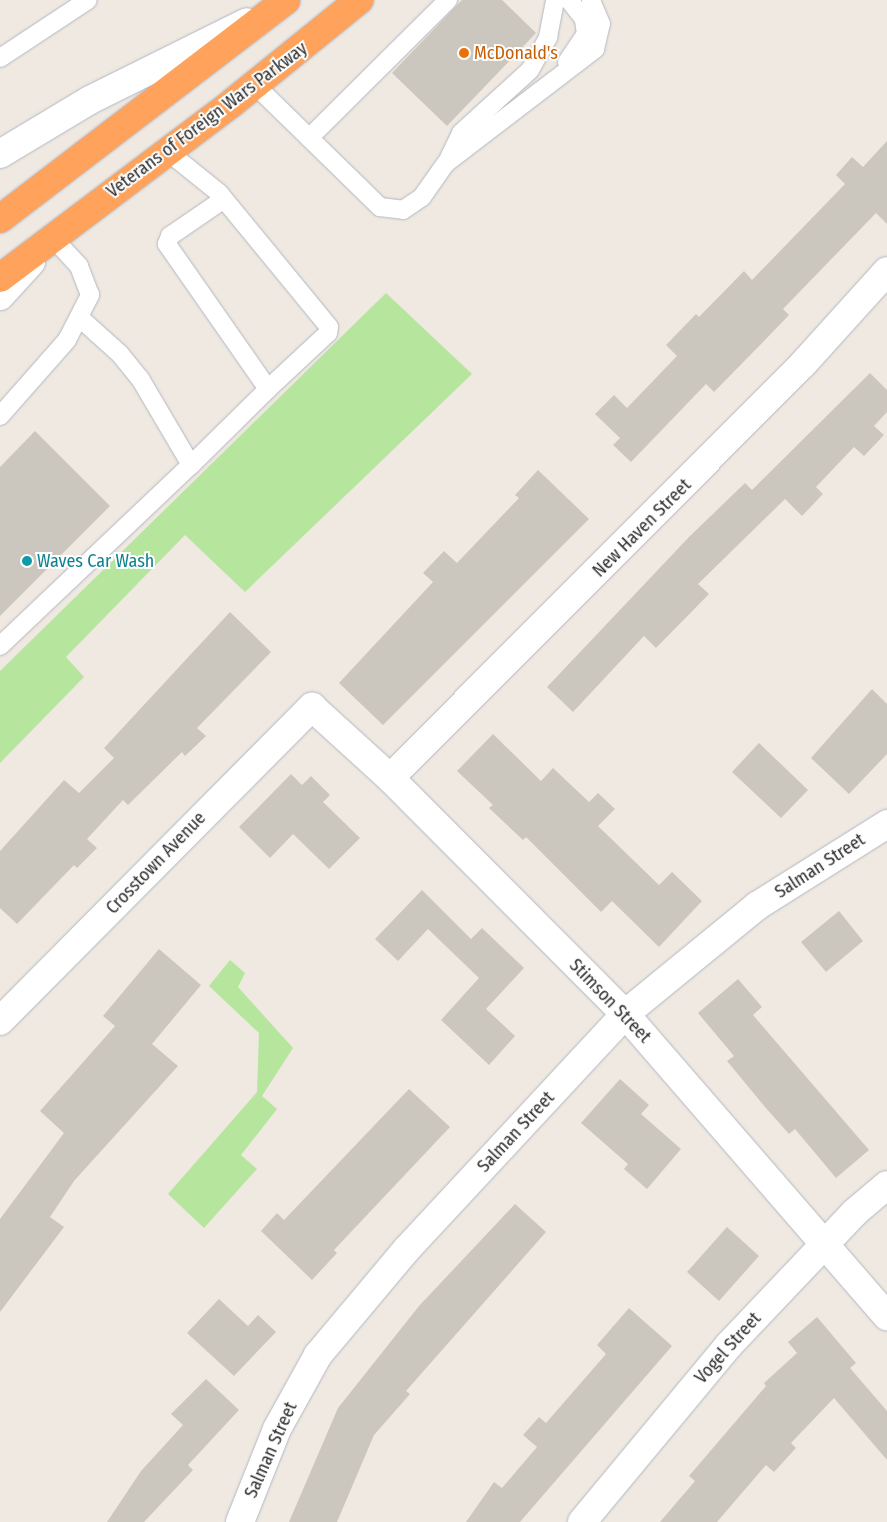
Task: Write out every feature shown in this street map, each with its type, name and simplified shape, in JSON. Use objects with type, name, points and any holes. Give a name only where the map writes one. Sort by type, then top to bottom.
[{"type":"highway","name":"Veterans of Foreign Wars Parkway","points":[[0,278],[255,85],[359,0]]},
{"type":"highway","points":[[0,219],[283,3]]},
{"type":"street","points":[[0,154],[90,100],[283,3]]},
{"type":"street","name":"Veterans of Foreign Wars Parkway","points":[[0,296],[53,238]]},
{"type":"street","name":"New Haven Street","points":[[390,778],[803,364],[887,272]]},
{"type":"street","name":"Stimson Street","points":[[312,707],[390,778],[625,1014],[887,1316]]},
{"type":"street","name":"Crosstown Avenue","points":[[0,1021],[312,707]]},
{"type":"street","name":"Salman Street","points":[[240,1522],[277,1429],[318,1354],[407,1249],[625,1014],[757,906],[887,824]]},
{"type":"street","name":"Vogel Street","points":[[582,1522],[728,1346],[824,1244],[887,1185]]},
{"type":"lane","points":[[0,58],[88,0]]},
{"type":"lane","points":[[309,138],[448,0]]},
{"type":"lane","points":[[255,85],[380,207],[403,210],[422,197],[446,163],[461,133],[530,70],[548,37],[555,0]]},
{"type":"lane","points":[[538,91],[572,57],[586,34],[584,20],[569,0]]},
{"type":"lane","points":[[446,163],[595,49],[601,24],[591,0]]},
{"type":"lane","points":[[0,646],[328,333],[329,326],[224,199],[167,151]]},
{"type":"lane","points":[[224,199],[170,236],[167,244],[268,389]]},
{"type":"lane","points":[[0,416],[80,319],[90,296],[79,266],[53,238]]},
{"type":"lane","points":[[80,319],[120,354],[141,380],[191,465]]},
{"type":"green space","points":[[386,293],[472,374],[245,592],[185,535],[66,657],[84,677],[0,763],[0,671]]},
{"type":"green space","points":[[230,960],[245,973],[238,987],[293,1048],[262,1096],[277,1109],[241,1155],[257,1169],[204,1228],[168,1194],[257,1092],[259,1033],[209,986]]},
{"type":"building","name":"McDonald's","points":[[462,0],[502,0],[536,33],[447,126],[392,73]]},
{"type":"building","points":[[887,141],[887,224],[876,213],[783,309],[789,315],[714,392],[706,384],[631,462],[613,445],[620,438],[595,414],[614,395],[627,408],[677,356],[666,345],[696,314],[699,317],[744,271],[752,280],[845,184],[836,175],[852,157],[863,167]]},
{"type":"building","points":[[870,373],[887,390],[887,412],[874,426],[884,435],[864,456],[854,447],[816,487],[823,494],[802,516],[785,499],[698,584],[709,594],[656,648],[644,636],[573,712],[547,687],[689,537],[745,483],[752,490]]},
{"type":"building","name":"Waves Car Wash","points":[[35,431],[110,506],[0,616],[0,467]]},
{"type":"building","points":[[538,470],[589,519],[383,725],[339,683],[433,582],[423,573],[444,551],[457,563],[519,498],[515,495]]},
{"type":"building","points":[[230,612],[271,652],[197,728],[206,736],[185,756],[182,752],[128,805],[123,800],[87,839],[97,848],[77,868],[74,865],[17,924],[0,908],[0,851],[64,780],[79,793],[114,758],[104,748]]},
{"type":"building","points":[[872,689],[887,704],[887,754],[849,794],[811,758]]},
{"type":"building","points":[[493,734],[541,781],[553,768],[589,802],[598,793],[615,809],[598,826],[659,885],[672,872],[702,901],[659,947],[612,901],[601,912],[526,837],[523,840],[489,808],[493,805],[457,771]]},
{"type":"building","points":[[759,743],[808,790],[781,818],[732,772]]},
{"type":"building","points":[[291,774],[302,785],[311,776],[330,795],[323,802],[360,838],[329,869],[293,834],[270,858],[239,827]]},
{"type":"building","points":[[422,890],[471,939],[482,928],[524,968],[486,1009],[515,1036],[489,1065],[441,1020],[479,978],[428,929],[398,961],[375,939]]},
{"type":"building","points":[[839,911],[863,941],[826,972],[801,942]]},
{"type":"building","points":[[159,949],[201,985],[152,1044],[178,1066],[74,1181],[50,1217],[64,1227],[0,1312],[0,1219],[64,1133],[40,1111],[115,1026],[103,1016]]},
{"type":"building","points":[[738,979],[762,1007],[753,1015],[869,1150],[836,1178],[795,1129],[789,1134],[765,1107],[727,1061],[734,1056],[698,1013]]},
{"type":"building","points":[[620,1079],[649,1105],[641,1114],[681,1149],[647,1189],[624,1169],[628,1164],[581,1123]]},
{"type":"building","points":[[409,1089],[450,1127],[334,1250],[337,1253],[312,1280],[261,1231],[277,1213],[284,1220]]},
{"type":"building","points":[[515,1204],[546,1232],[406,1391],[410,1394],[374,1435],[337,1522],[289,1522],[338,1408],[419,1306]]},
{"type":"building","points":[[727,1227],[759,1256],[719,1301],[687,1272]]},
{"type":"building","points":[[219,1299],[248,1326],[258,1315],[276,1332],[234,1376],[187,1333]]},
{"type":"building","points":[[629,1308],[672,1346],[520,1522],[466,1522],[494,1482],[502,1488],[537,1447],[523,1435],[539,1417],[546,1423],[606,1354],[597,1345]]},
{"type":"building","points":[[817,1317],[856,1363],[850,1368],[887,1411],[887,1460],[834,1398],[791,1443],[796,1448],[774,1472],[766,1465],[717,1522],[660,1522],[695,1481],[689,1476],[766,1386],[764,1383],[797,1353],[788,1342]]},
{"type":"building","points":[[206,1379],[239,1410],[188,1465],[193,1470],[144,1522],[107,1522],[141,1471],[183,1425],[171,1414]]},
{"type":"place","name":"McDonald's","points":[[464,53]]},
{"type":"place","name":"Waves Car Wash","points":[[27,561]]}]
